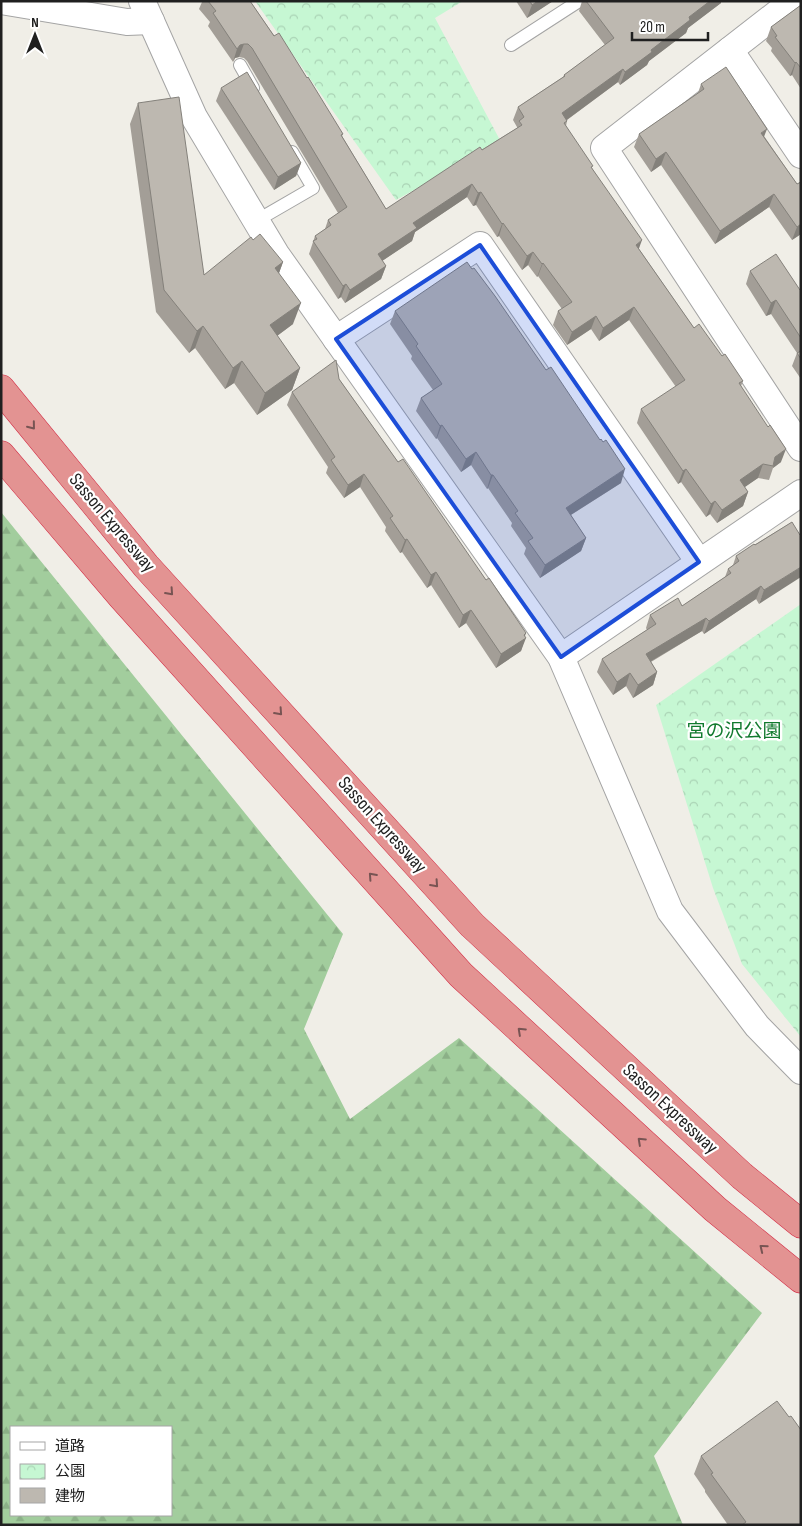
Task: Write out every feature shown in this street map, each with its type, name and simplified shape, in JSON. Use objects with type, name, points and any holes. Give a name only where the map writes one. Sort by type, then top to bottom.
[{"type":"highway","name":"Sasson Expressway","points":[[1,388],[146,566],[472,925],[742,1176],[801,1224]]},
{"type":"highway","points":[[1,455],[122,597],[460,975],[715,1209],[801,1279]]},
{"type":"street","points":[[1,1],[127,22],[146,11],[194,116],[276,254],[561,656],[670,912],[757,1026],[801,1071]]},
{"type":"street","points":[[794,1],[604,148],[801,448]]},
{"type":"street","points":[[730,50],[801,155]]},
{"type":"street","points":[[336,339],[480,245],[699,562]]},
{"type":"street","points":[[561,656],[801,493]]},
{"type":"lane","points":[[511,45],[579,1]]},
{"type":"lane","points":[[240,65],[259,98]]},
{"type":"lane","points":[[256,221],[313,188],[284,139]]},
{"type":"highlighted area","points":[[480,245],[699,562],[561,657],[336,339]]},
{"type":"green space","points":[[255,1],[463,1],[435,18],[501,142],[396,200]]},
{"type":"green space","points":[[1,512],[343,934],[304,1029],[350,1119],[459,1038],[762,1313],[654,1456],[683,1525],[1,1525]]},
{"type":"green space","name":"宮の沢公園","points":[[801,604],[801,1037],[742,964],[713,888],[656,705]]},
{"type":"building","points":[[208,1],[250,1],[274,36],[279,33],[343,134],[341,135],[386,209],[480,147],[482,150],[522,125],[519,121],[524,117],[518,107],[565,76],[614,38],[586,1],[710,1],[689,17],[690,20],[651,50],[652,52],[625,72],[623,69],[562,113],[567,121],[564,123],[593,166],[591,167],[642,240],[636,245],[694,328],[699,324],[722,356],[725,354],[743,381],[739,383],[768,427],[770,425],[786,449],[775,457],[773,466],[763,464],[740,480],[748,492],[722,510],[715,501],[711,504],[686,469],[683,471],[641,409],[685,380],[634,307],[603,328],[596,316],[572,332],[558,311],[572,302],[533,252],[527,256],[502,224],[481,192],[478,193],[472,184],[413,223],[417,228],[378,254],[386,266],[350,290],[346,284],[343,286],[313,241],[317,239],[315,236],[331,225],[328,220],[347,207],[252,48],[248,44],[244,44],[240,45],[237,49],[213,13],[216,11]]},
{"type":"building","points":[[530,1],[538,1],[532,5]]},
{"type":"building","points":[[801,5],[801,68],[775,37],[777,36],[771,27]]},
{"type":"building","points":[[726,67],[767,129],[761,133],[797,184],[801,182],[801,224],[797,227],[774,194],[720,231],[666,152],[656,159],[639,134],[704,89],[701,84]]},
{"type":"building","points":[[247,72],[301,163],[278,177],[221,88]]},
{"type":"building","points":[[179,97],[204,275],[251,237],[253,240],[260,234],[283,262],[275,268],[301,303],[270,325],[300,368],[265,393],[242,361],[233,368],[203,326],[197,331],[164,290],[138,103]]},
{"type":"building","points":[[776,254],[801,290],[801,338],[776,300],[771,303],[750,271]]},
{"type":"building","points":[[467,262],[472,269],[474,268],[495,296],[546,370],[551,367],[600,440],[603,442],[606,440],[625,469],[566,508],[586,538],[545,565],[528,541],[533,538],[515,513],[518,511],[476,452],[466,459],[421,398],[442,384],[395,311]]},
{"type":"building","points":[[801,351],[801,359],[797,353]]},
{"type":"building","points":[[336,360],[339,379],[398,462],[403,459],[486,580],[489,578],[526,633],[524,635],[526,638],[501,654],[471,610],[463,615],[436,572],[431,575],[407,539],[405,540],[390,518],[393,516],[364,474],[348,485],[331,460],[335,457],[292,392]]},
{"type":"building","points":[[792,522],[801,534],[801,567],[764,590],[761,586],[709,621],[706,618],[646,654],[657,672],[638,685],[630,673],[617,682],[602,659],[656,624],[650,615],[678,598],[682,606],[731,573],[728,569],[739,561],[736,556]]},
{"type":"building","points":[[777,1401],[801,1430],[801,1525],[742,1525],[746,1522],[711,1474],[713,1473],[701,1456]]}]
